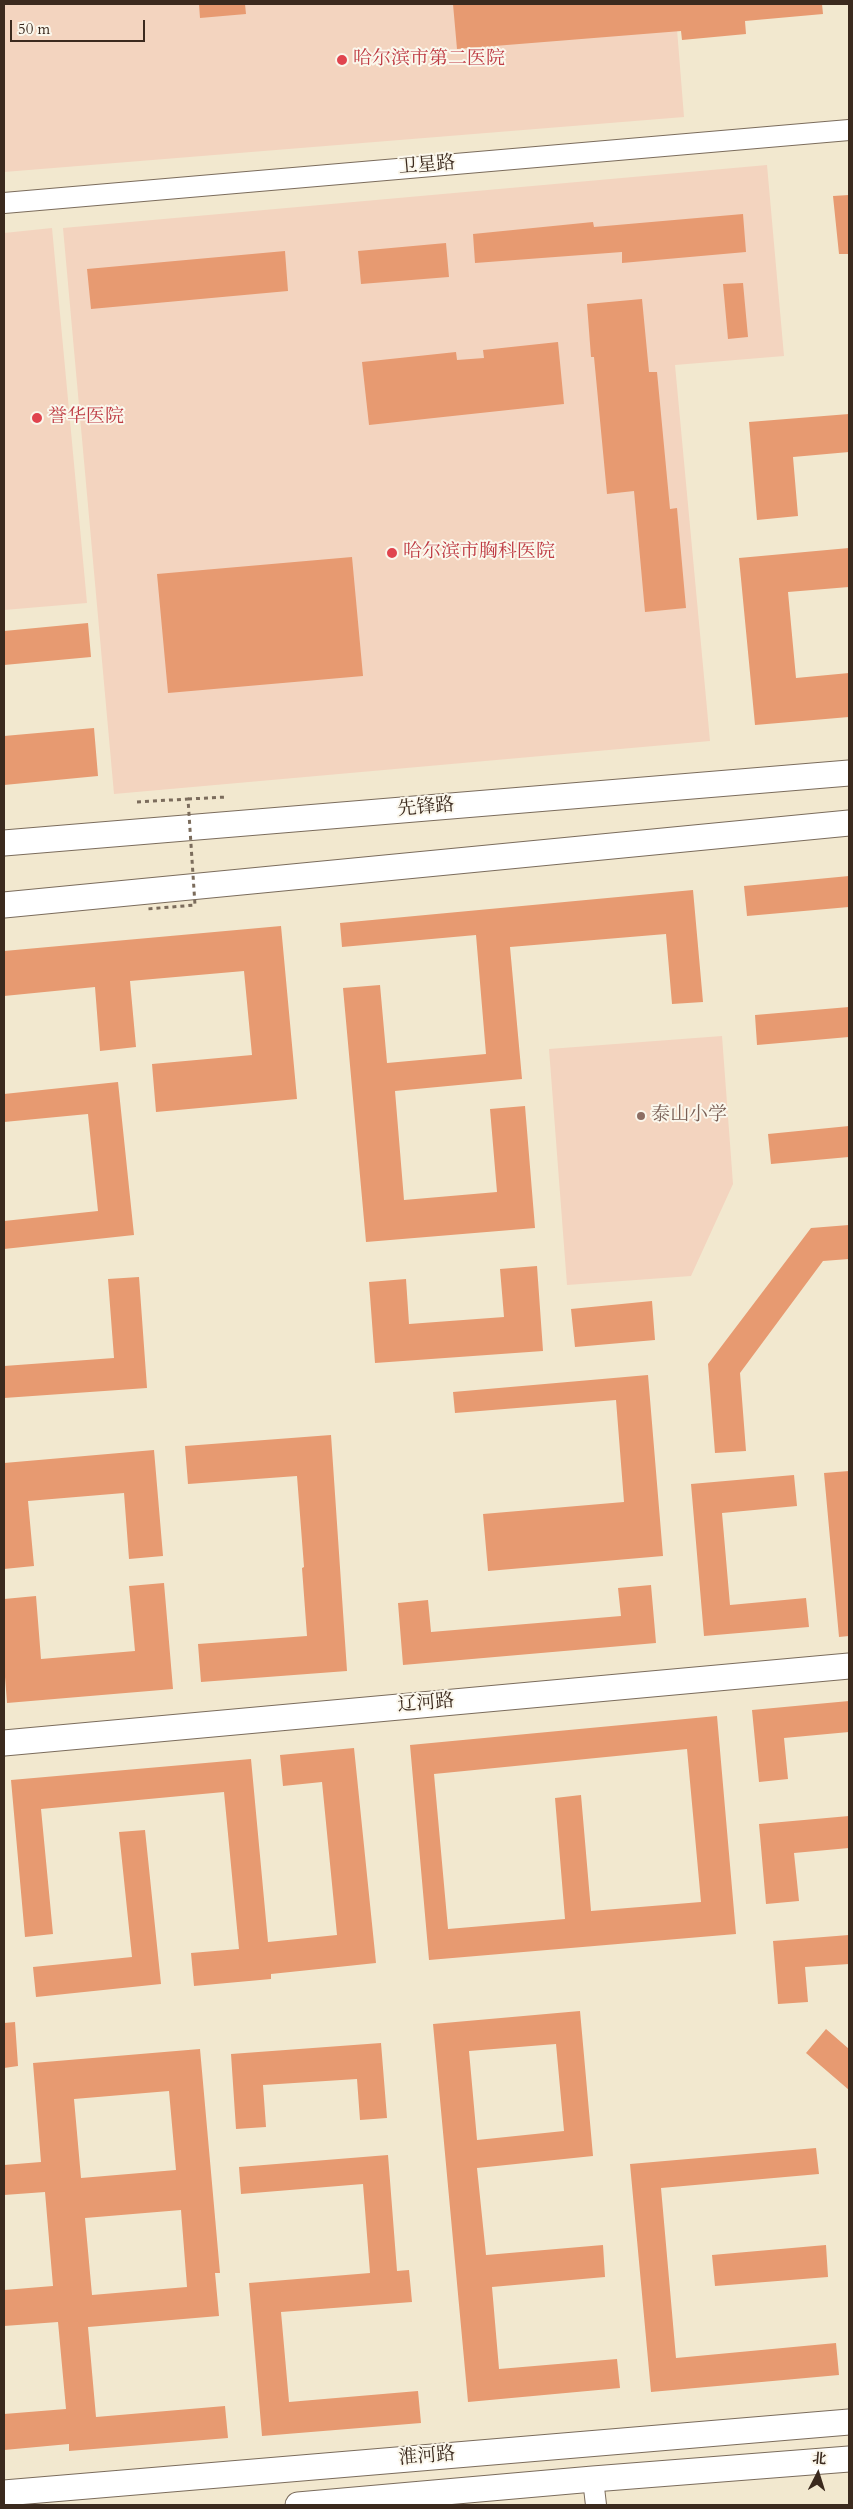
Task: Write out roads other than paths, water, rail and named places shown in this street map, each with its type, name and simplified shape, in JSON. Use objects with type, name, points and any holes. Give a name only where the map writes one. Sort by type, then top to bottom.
[{"type":"main road","name":"先锋路","points":[[4,844],[849,773]]},
{"type":"main road","points":[[4,905],[849,823]]},
{"type":"main road","name":"辽河路","points":[[4,1728],[849,1654]]},
{"type":"main road","name":"辽河路","points":[[4,1743],[849,1666]]},
{"type":"main road","name":"淮河路","points":[[4,2493],[849,2422]]},
{"type":"main road","name":"淮河路","points":[[298,2505],[593,2478],[849,2460]]},
{"type":"street","name":"卫星路","points":[[4,203],[849,130]]},
{"type":"street","points":[[593,2478],[596,2505]]},
{"type":"place","name":"哈尔滨市第二医院","points":[[342,60]]},
{"type":"place","name":"誉华医院","points":[[37,418]]},
{"type":"place","name":"哈尔滨市胸科医院","points":[[392,553]]},
{"type":"place","name":"泰山小学","points":[[641,1116]]}]
